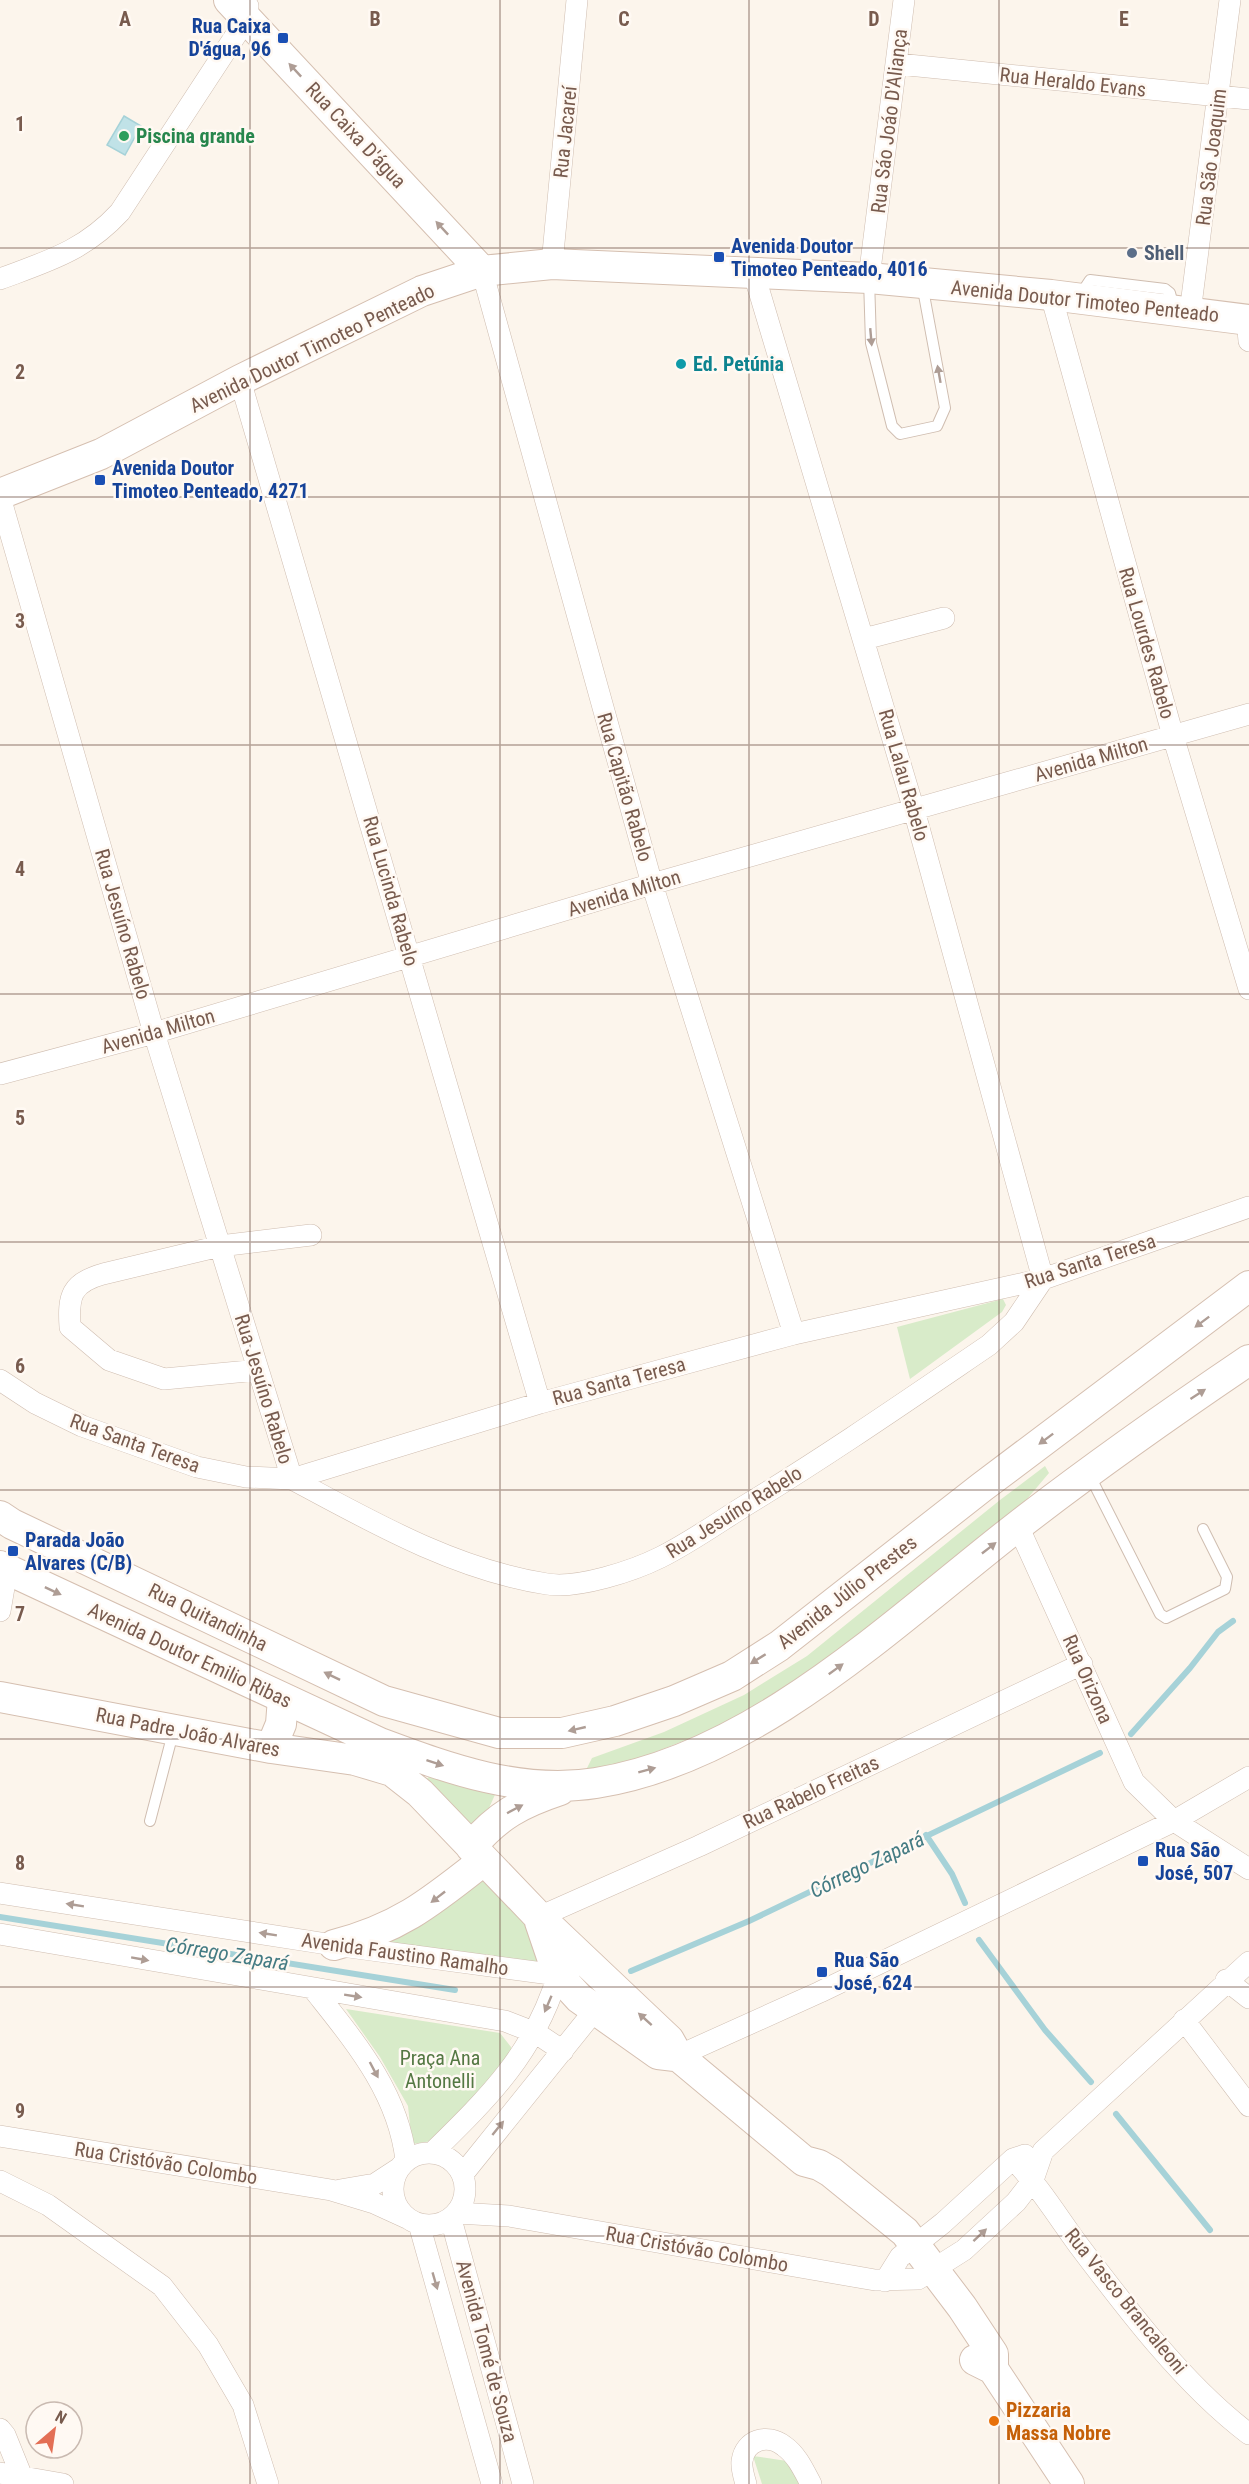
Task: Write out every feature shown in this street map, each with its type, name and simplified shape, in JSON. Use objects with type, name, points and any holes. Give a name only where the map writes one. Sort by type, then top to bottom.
[{"type":"main road","name":"Rua Caixa D'água","points":[[242,6],[482,271]]},
{"type":"main road","name":"Avenida Doutor Timoteo Penteado","points":[[0,496],[101,454],[240,380],[422,291],[482,271],[552,264],[868,278],[1064,296],[1183,312],[1248,327]]},
{"type":"main road","name":"Avenida Júlio Prestes","points":[[384,1701],[499,1733],[562,1733],[615,1721],[675,1701],[732,1676],[779,1647],[982,1487],[1249,1286]]},
{"type":"main road","points":[[384,1701],[379,1754],[500,1782],[574,1785],[598,1783],[684,1760],[761,1720],[837,1668],[1149,1426],[1249,1360]]},
{"type":"main road","name":"Rua Quitandinha","points":[[0,1516],[12,1524],[384,1701]]},
{"type":"main road","name":"Avenida Doutor Emilio Ribas","points":[[3,1568],[283,1698],[379,1754],[392,1771],[420,1793],[538,1917],[669,2040],[678,2056],[804,2161],[807,2178],[910,2266],[975,2361],[993,2369],[1069,2484]]},
{"type":"main road","name":"Rua Padre João Alvares","points":[[0,1696],[271,1748],[379,1754]]},
{"type":"main road","points":[[271,1748],[281,1724],[283,1698]]},
{"type":"main road","points":[[333,1944],[365,1937],[406,1919],[433,1901],[477,1854],[500,1817],[533,1800],[574,1785]]},
{"type":"main road","name":"Avenida Doutor Emilio Ribas","points":[[538,1917],[558,1975],[596,2012],[658,2054],[678,2056]]},
{"type":"street","name":"Rua Jacareí","points":[[552,264],[577,0]]},
{"type":"street","name":"Rua Sáo Joáo D'Aliança","points":[[868,278],[898,64],[904,0]]},
{"type":"street","name":"Rua São Joaquim","points":[[1183,312],[1219,96],[1230,0]]},
{"type":"street","points":[[0,279],[67,254],[100,233],[120,212],[242,6]]},
{"type":"street","name":"Rua Heraldo Evans","points":[[898,64],[1249,99]]},
{"type":"street","name":"Rua Capitão Rabelo","points":[[482,271],[652,884],[794,1334]]},
{"type":"street","name":"Rua Lalau Rabelo","points":[[754,274],[914,810],[1043,1279]]},
{"type":"street","name":"Rua Lourdes Rabelo","points":[[1064,296],[1173,735],[1249,989]]},
{"type":"street","name":"Rua Lucinda Rabelo","points":[[240,380],[540,1403]]},
{"type":"street","name":"Rua Jesuíno Rabelo","points":[[0,496],[154,1033],[292,1479],[393,1533],[483,1568],[549,1585],[584,1581],[622,1572],[661,1557],[779,1485],[989,1345],[1014,1322],[1043,1279]]},
{"type":"street","points":[[864,639],[944,618]]},
{"type":"street","name":"Avenida Milton","points":[[0,1074],[154,1033],[652,884],[1249,714]]},
{"type":"street","name":"Rua Santa Teresa","points":[[0,1380],[35,1403],[82,1426],[197,1467],[246,1477],[292,1479],[540,1403],[794,1334],[1043,1279],[1249,1207]]},
{"type":"street","points":[[258,1370],[164,1379],[109,1360],[70,1327],[68,1301],[84,1279],[220,1246],[311,1235]]},
{"type":"street","name":"Rua Orizona","points":[[1018,1526],[1134,1782],[1174,1821],[1249,1869]]},
{"type":"street","points":[[0,1611],[3,1568]]},
{"type":"street","name":"Rua Rabelo Freitas","points":[[538,1917],[699,1846],[1082,1664]]},
{"type":"street","points":[[678,2056],[820,1992],[1174,1821],[1249,1777]]},
{"type":"street","name":"Avenida Faustino Ramalho","points":[[0,1893],[333,1944],[602,1979]]},
{"type":"street","points":[[0,1934],[314,1990],[505,2021],[536,2033],[563,2051]]},
{"type":"street","points":[[910,2266],[1014,2159],[1043,2151],[1226,1980],[1249,1962]]},
{"type":"street","points":[[433,2152],[493,2090],[526,2050],[536,2033],[558,1975]]},
{"type":"street","points":[[464,2182],[450,2160],[433,2152],[418,2154],[402,2165],[393,2182],[393,2196],[399,2210],[414,2222],[436,2225],[454,2216],[464,2182],[563,2051],[596,2012],[602,1979]]},
{"type":"street","points":[[1226,1980],[1249,1998]]},
{"type":"street","points":[[314,1990],[365,2053],[387,2095],[400,2123],[402,2165]]},
{"type":"street","points":[[1184,2020],[1249,2106]]},
{"type":"street","name":"Rua Cristóvão Colombo","points":[[0,2136],[331,2190],[374,2203],[414,2222]]},
{"type":"street","points":[[910,2266],[964,2250],[1016,2202],[1033,2180],[1043,2151]]},
{"type":"street","name":"Rua Vasco Brancaleoni","points":[[1014,2159],[1033,2180],[1077,2243],[1165,2352],[1216,2409],[1249,2434]]},
{"type":"street","name":"Rua Cristóvão Colombo","points":[[331,2190],[375,2184],[402,2165]]},
{"type":"street","points":[[0,2181],[48,2205],[162,2286],[208,2345],[243,2405],[268,2484]]},
{"type":"street","name":"Rua Cristóvão Colombo","points":[[464,2182],[492,2209],[509,2216]]},
{"type":"street","name":"Rua Cristóvão Colombo","points":[[454,2216],[509,2216],[910,2266]]},
{"type":"street","name":"Avenida Tomé de Souza","points":[[454,2216],[523,2484]]},
{"type":"street","name":"Avenida Tomé de Souza","points":[[414,2222],[492,2484]]},
{"type":"street","points":[[0,2429],[5,2435],[22,2477]]},
{"type":"street","points":[[746,2484],[741,2463],[745,2449],[751,2443],[768,2439],[782,2444],[793,2454],[812,2484]]},
{"type":"street","points":[[0,2473],[63,2484]]},
{"type":"lane","points":[[868,278],[871,343],[892,426],[900,434],[937,426],[945,408],[922,284]]},
{"type":"lane","points":[[1088,1473],[1160,1614],[1166,1618],[1225,1589],[1227,1577],[1203,1529]]},
{"type":"lane","points":[[150,1821],[173,1730]]},
{"type":"green space","points":[[1003,1299],[1006,1305],[1002,1312],[910,1379],[897,1327]]},
{"type":"green space","points":[[1045,1466],[1049,1473],[1016,1512],[888,1617],[752,1714],[589,1778],[587,1768],[592,1758],[664,1732],[744,1695],[807,1656]]},
{"type":"green space","points":[[439,1770],[498,1788],[476,1837],[426,1779]]},
{"type":"green space","points":[[483,1871],[538,1922],[545,1971],[383,1945]]},
{"type":"green space","name":"Praça Ana Antonelli","points":[[346,2009],[500,2033],[511,2047],[511,2061],[432,2141],[412,2144],[408,2106],[380,2057]]},
{"type":"green space","points":[[753,2456],[787,2461],[801,2484],[762,2484]]},
{"type":"water","name":"Piscina grande","points":[[124,116],[141,126],[125,155],[107,145]]},
{"type":"waterway","name":"Córrego Zapará","points":[[1131,1734],[1190,1668],[1218,1632],[1233,1621]]},
{"type":"waterway","name":"Córrego Zapará","points":[[631,1971],[749,1921],[1100,1753]]},
{"type":"waterway","points":[[926,1835],[952,1874],[965,1903]]},
{"type":"waterway","name":"Córrego Zapará","points":[[0,1917],[455,1990]]},
{"type":"waterway","points":[[979,1940],[1045,2030],[1091,2082]]},
{"type":"waterway","points":[[1116,2114],[1210,2230]]},
{"type":"place","name":"Rua Caixa D'água, 96","points":[[283,38]]},
{"type":"place","name":"Piscina grande","points":[[124,136]]},
{"type":"place","name":"Shell","points":[[1132,253]]},
{"type":"place","name":"Avenida Doutor Timoteo Penteado, 4016","points":[[719,257]]},
{"type":"place","name":"Ed. Petúnia","points":[[681,364]]},
{"type":"place","name":"Avenida Doutor Timoteo Penteado, 4271","points":[[100,480]]},
{"type":"place","name":"Parada João Alvares (C/B)","points":[[13,1551]]},
{"type":"place","name":"Rua São José, 507","points":[[1143,1861]]},
{"type":"place","name":"Rua São José, 624","points":[[822,1972]]},
{"type":"place","name":"Pizzaria Massa Nobre","points":[[994,2421]]}]
